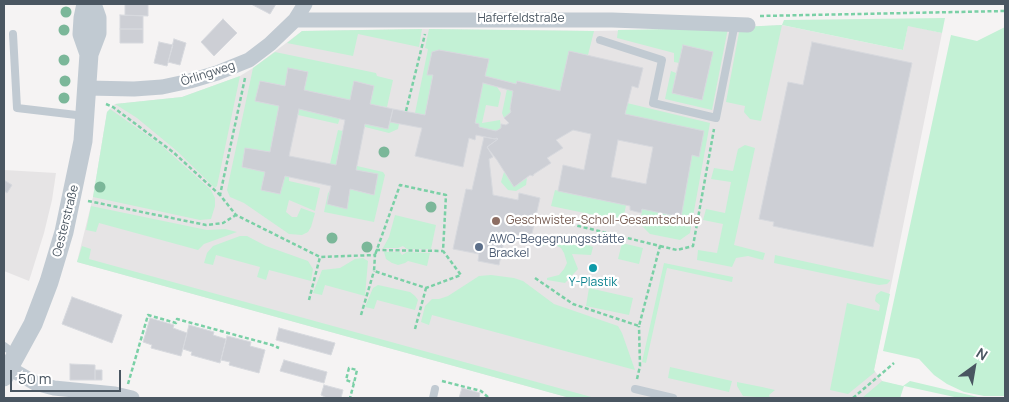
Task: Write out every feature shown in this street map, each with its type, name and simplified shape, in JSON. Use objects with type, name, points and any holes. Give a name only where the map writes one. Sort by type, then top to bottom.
[{"type":"street","name":"Oesterstraße","points":[[86,4],[82,18],[82,34],[89,54]]},
{"type":"street","name":"Oesterstraße","points":[[8,362],[32,324],[44,297],[64,232],[83,141],[89,54],[97,33],[97,18],[92,4]]},
{"type":"street","name":"Örlingweg","points":[[87,88],[134,89],[162,87],[217,73],[249,60],[270,44],[295,20],[305,4]]},
{"type":"street","points":[[480,19],[481,4]]},
{"type":"street","name":"Haferfeldstraße","points":[[295,20],[621,20],[742,24]]},
{"type":"street","points":[[8,362],[35,383],[52,393],[116,394],[128,397]]},
{"type":"lane","points":[[600,40],[662,60],[653,103],[716,118],[742,24]]},
{"type":"lane","points":[[13,34],[17,108],[86,116]]},
{"type":"lane","points":[[433,398],[435,389]]},
{"type":"lane","points":[[635,389],[673,398]]},
{"type":"path","points":[[742,24],[760,16],[897,15],[1005,11]]},
{"type":"path","points":[[406,111],[428,20]]},
{"type":"path","points":[[220,195],[249,60]]},
{"type":"path","points":[[105,104],[113,107],[173,152],[220,195],[236,215],[320,257],[374,255]]},
{"type":"path","points":[[550,219],[676,250],[693,246],[716,118]]},
{"type":"path","points":[[361,315],[374,271],[374,255],[400,185],[446,195],[443,251],[460,275],[426,288],[374,271]]},
{"type":"path","points":[[83,200],[206,225],[223,223],[236,215]]},
{"type":"path","points":[[635,389],[640,366],[639,326],[660,246]]},
{"type":"path","points":[[376,250],[443,251]]},
{"type":"path","points":[[309,300],[320,257]]},
{"type":"path","points":[[535,278],[573,304],[639,326]]},
{"type":"path","points":[[414,329],[426,288]]},
{"type":"path","points":[[128,397],[148,315],[176,323],[177,319],[279,348]]},
{"type":"path","points":[[853,398],[894,363]]},
{"type":"path","points":[[352,398],[350,398],[354,382],[357,370],[349,368],[346,380],[354,382]]},
{"type":"path","points":[[442,380],[481,391],[489,398]]},
{"type":"shaded area","name":"Geschwister-Scholl-Gesamtschule","points":[[782,25],[903,50],[908,25],[942,33],[874,370],[883,382],[903,386],[900,398],[570,398],[77,262],[93,197],[107,112],[115,104],[182,97],[240,76],[302,31],[422,29],[594,31]]},
{"type":"shaded area","points":[[4,170],[56,173],[44,233],[29,281],[4,271]]},
{"type":"green space","points":[[945,18],[942,33],[908,26],[903,50],[782,25],[784,20]]},
{"type":"green space","points":[[782,25],[761,121],[750,119],[744,112],[745,106],[726,102],[740,27]]},
{"type":"green space","points":[[1005,27],[1005,396],[984,396],[964,392],[947,384],[934,375],[919,359],[883,351],[951,35],[977,41]]},
{"type":"green space","points":[[728,28],[712,110],[665,99],[671,71],[676,73],[672,93],[702,100],[713,52],[683,45],[679,63],[674,62],[674,53],[617,38],[618,30]]},
{"type":"green space","points":[[422,29],[419,47],[358,34],[353,56],[287,43],[302,31]]},
{"type":"green space","points":[[429,29],[594,31],[588,55],[569,51],[560,91],[517,81],[516,84],[485,76],[489,59],[439,50],[432,52],[427,74],[433,75],[425,115],[415,113],[428,49],[425,48]]},
{"type":"green space","points":[[275,52],[376,73],[377,76],[393,80],[387,107],[370,104],[374,86],[355,81],[350,100],[304,90],[308,72],[288,68],[285,86],[260,81],[256,101],[279,106],[270,152],[246,148],[242,167],[265,172],[262,190],[280,194],[285,176],[289,177],[289,181],[320,188],[315,211],[289,200],[286,212],[292,217],[297,217],[301,208],[315,213],[311,227],[308,232],[302,235],[289,234],[244,203],[230,197],[227,190],[253,68]]},
{"type":"green space","points":[[240,76],[217,186],[215,188],[177,151],[137,118],[115,104],[182,97]]},
{"type":"green space","points":[[483,83],[497,87],[501,93],[498,107],[486,105],[482,123],[500,120],[501,128],[496,131],[479,127],[479,124],[475,123]]},
{"type":"green space","points":[[507,89],[513,91],[511,112],[504,118],[502,113]]},
{"type":"green space","points":[[627,103],[710,123],[690,233],[680,240],[650,234],[640,224],[642,209],[692,155],[699,157],[625,114]]},
{"type":"green space","points":[[110,109],[161,145],[211,190],[215,198],[215,206],[211,219],[200,220],[93,197],[107,112]]},
{"type":"green space","points":[[299,109],[340,118],[338,124],[298,115]]},
{"type":"green space","points":[[390,122],[399,124],[398,129],[389,133],[365,127],[365,124],[388,129]]},
{"type":"green space","points":[[338,130],[343,131],[336,165],[330,164]]},
{"type":"green space","points":[[745,145],[755,148],[734,245],[765,253],[763,260],[748,256],[736,258],[732,267],[697,260],[698,250],[717,253],[723,224],[703,220],[706,209],[725,213],[731,182],[711,179],[714,168],[733,171],[738,149]]},
{"type":"green space","points":[[357,166],[383,172],[385,175],[374,222],[324,212],[330,191],[347,208],[350,189],[374,195],[378,174],[356,170]]},
{"type":"green space","points":[[504,172],[514,187],[527,178],[526,185],[516,191],[508,190],[501,182]]},
{"type":"green space","points":[[555,190],[626,205],[623,221],[551,206]]},
{"type":"green space","points":[[91,206],[207,230],[225,229],[237,232],[204,244],[198,250],[99,223],[96,232],[86,230]]},
{"type":"green space","points":[[395,215],[436,225],[431,249],[407,249],[403,246],[383,248],[389,237]]},
{"type":"green space","points":[[562,234],[593,247],[591,255],[572,254],[578,269],[565,283],[547,280],[547,278],[559,275],[567,263],[561,248],[553,244],[540,246],[541,236]]},
{"type":"green space","points":[[240,236],[247,236],[266,246],[308,261],[313,269],[311,281],[269,270],[266,280],[257,277],[260,267],[216,255],[213,265],[204,263],[207,253],[213,246]]},
{"type":"green space","points":[[622,243],[643,248],[639,264],[618,259]]},
{"type":"green space","points":[[82,246],[91,249],[89,259],[595,398],[570,398],[77,262]]},
{"type":"green space","points":[[384,252],[400,252],[402,255],[407,252],[430,253],[427,266],[408,261],[398,265],[386,259]]},
{"type":"green space","points":[[775,255],[890,281],[887,284],[879,285],[774,263]]},
{"type":"green space","points":[[363,258],[368,261],[365,296],[325,285],[322,295],[313,293],[322,270],[340,268],[355,259]]},
{"type":"green space","points":[[664,263],[733,277],[732,282],[667,268],[646,363],[642,362]]},
{"type":"green space","points":[[491,275],[523,281],[554,304],[618,326],[635,370],[432,315],[429,325],[421,322],[425,306],[432,299],[448,296],[479,276]]},
{"type":"green space","points":[[378,285],[410,292],[418,300],[415,310],[377,300],[374,309],[365,307],[373,288]]},
{"type":"green space","points":[[589,288],[633,298],[629,315],[586,306]]},
{"type":"green space","points":[[881,291],[890,294],[875,372],[848,394],[830,390],[847,303],[879,311],[880,305],[875,301],[876,295]]},
{"type":"green space","points":[[670,367],[732,381],[729,392],[668,378]]},
{"type":"green space","points":[[882,381],[903,386],[910,381],[982,398],[959,398],[904,386],[900,398],[862,398]]},
{"type":"green space","points":[[737,382],[775,390],[769,395],[770,398],[743,396],[737,386]]},
{"type":"building","points":[[125,4],[148,4],[148,16],[125,15]]},
{"type":"building","points":[[251,4],[276,4],[270,14]]},
{"type":"building","points":[[120,15],[143,16],[143,29],[120,29]]},
{"type":"building","points":[[223,19],[237,33],[214,56],[201,42]]},
{"type":"building","points":[[120,29],[143,29],[143,43],[120,43]]},
{"type":"building","points":[[174,39],[186,43],[180,65],[168,62]]},
{"type":"building","points":[[159,42],[173,45],[167,66],[154,63]]},
{"type":"building","points":[[812,42],[912,63],[873,247],[773,226],[774,222],[759,219],[788,82],[803,85]]},
{"type":"building","points":[[683,45],[713,52],[702,100],[672,93]]},
{"type":"building","points":[[439,50],[489,59],[485,76],[516,84],[517,81],[560,91],[569,51],[643,68],[638,88],[632,86],[625,114],[704,131],[699,157],[692,155],[681,217],[642,209],[641,213],[630,210],[630,206],[558,191],[563,165],[584,170],[591,134],[573,130],[556,140],[563,148],[547,158],[551,163],[514,187],[487,147],[497,138],[476,135],[475,140],[469,138],[463,167],[415,156],[422,128],[390,122],[393,109],[425,115],[433,75],[427,75],[432,52]],"holes":[[[483,83],[513,91],[511,112],[504,118],[509,123],[506,125],[501,124],[501,128],[496,131],[479,127],[479,124],[475,123]],[[618,140],[653,147],[646,184],[611,177]]]},
{"type":"building","points":[[288,68],[308,72],[304,90],[350,100],[354,81],[374,86],[370,104],[393,109],[388,129],[365,124],[356,170],[378,174],[374,195],[350,189],[347,209],[327,204],[331,186],[285,176],[280,194],[261,190],[265,172],[242,167],[245,148],[270,152],[279,106],[255,101],[260,81],[285,86]],"holes":[[[299,109],[345,120],[336,165],[289,156]]]},
{"type":"building","points":[[484,137],[498,139],[487,147],[493,157],[489,159],[493,195],[518,200],[519,193],[540,198],[531,238],[506,233],[499,265],[478,261],[479,254],[453,249],[466,189],[472,190]]},
{"type":"building","points":[[4,180],[12,185],[7,193],[4,191]]},
{"type":"building","points":[[72,297],[122,315],[112,343],[62,324]]},
{"type":"building","points":[[150,318],[174,325],[173,328],[187,333],[181,356],[151,348],[152,345],[143,342]]},
{"type":"building","points":[[189,325],[214,332],[213,335],[226,339],[220,363],[191,355],[192,352],[183,349]]},
{"type":"building","points":[[279,328],[335,343],[331,355],[276,340]]},
{"type":"building","points":[[227,336],[251,342],[250,346],[265,350],[259,373],[229,365],[230,362],[221,360]]},
{"type":"building","points":[[284,360],[327,372],[324,383],[280,371]]},
{"type":"building","points":[[70,364],[95,365],[95,380],[70,380]]},
{"type":"building","points":[[95,370],[102,370],[102,380],[95,380]]},
{"type":"building","points":[[324,385],[343,390],[341,398],[327,398],[321,395]]},
{"type":"building","points":[[462,388],[480,393],[479,398],[459,398]]},
{"type":"place","name":"Geschwister-Scholl-Gesamtschule","points":[[496,221]]},
{"type":"place","name":"AWO-Begegnungsstätte Brackel","points":[[479,247]]},
{"type":"place","name":"Y-Plastik","points":[[593,268]]}]
